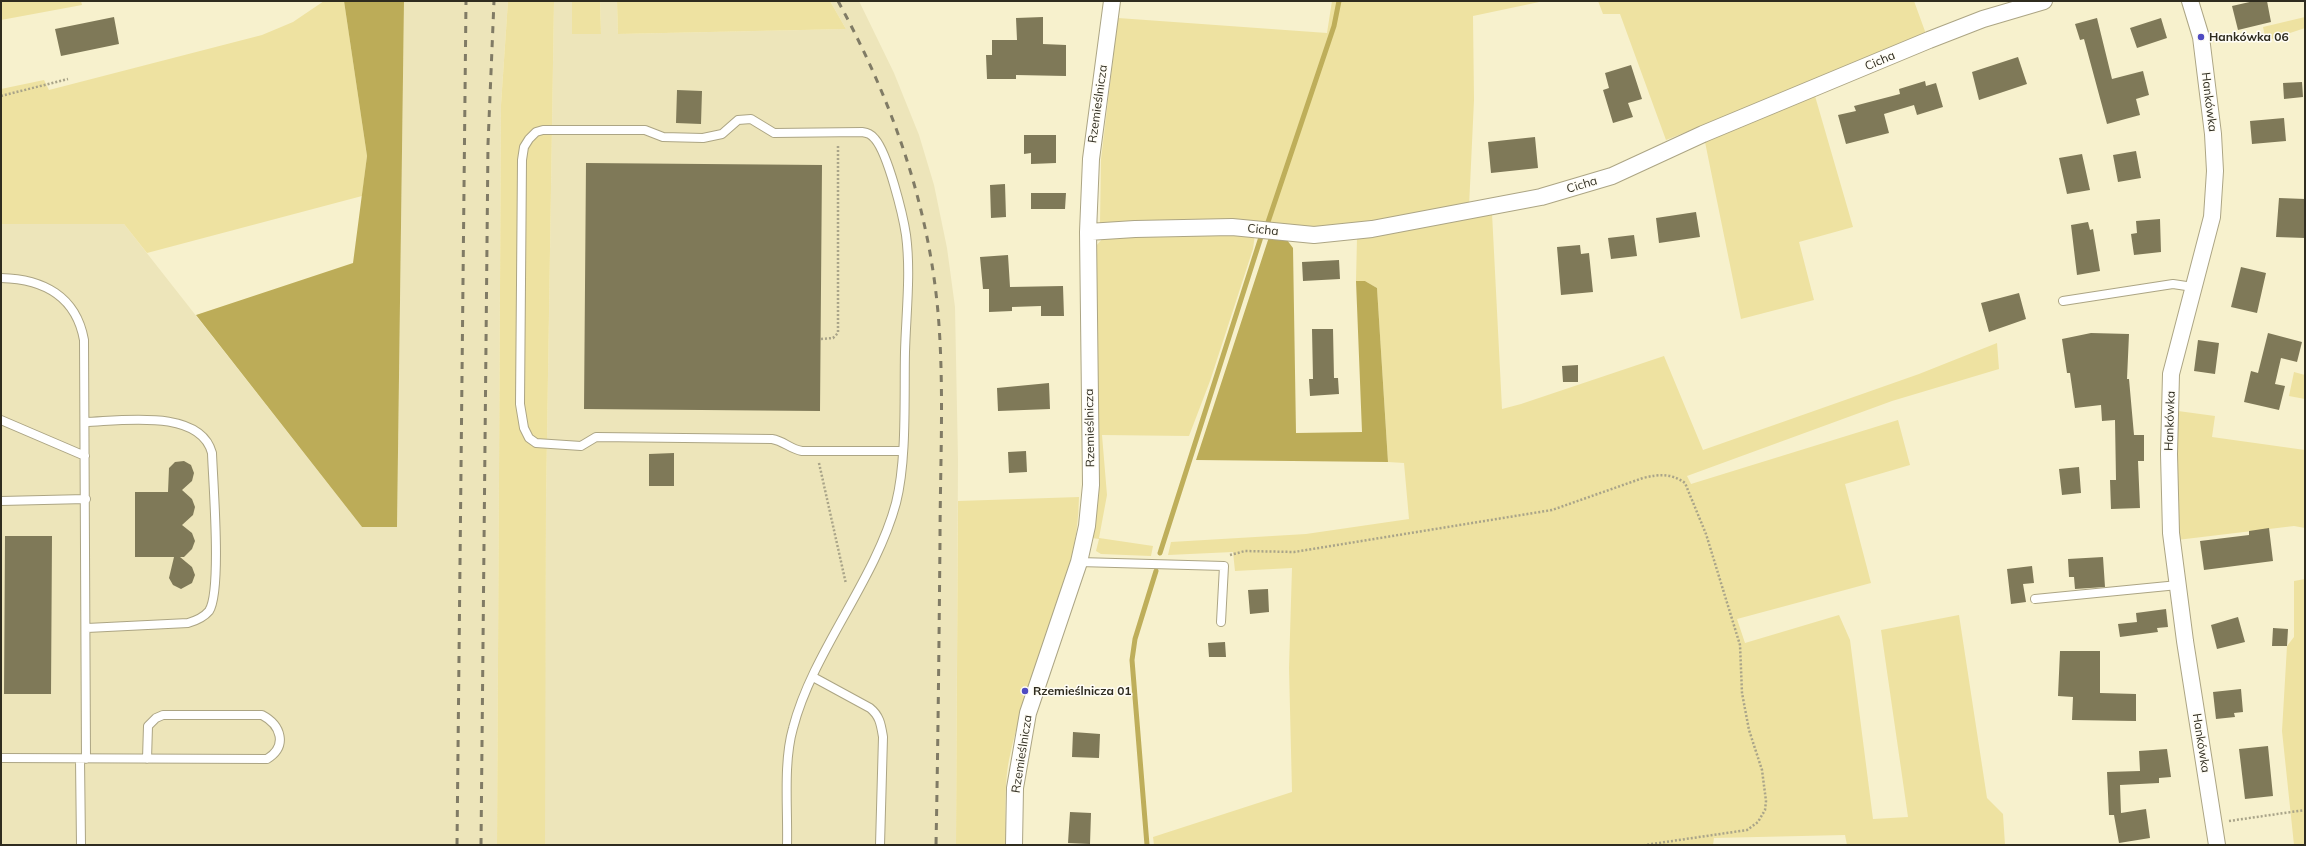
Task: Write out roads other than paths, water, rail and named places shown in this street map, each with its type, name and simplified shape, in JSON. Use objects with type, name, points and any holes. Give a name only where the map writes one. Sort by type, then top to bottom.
[{"type":"street","name":"Rzemieślnicza","points":[[1014,845],[1015,788],[1028,713],[1079,562],[1087,526],[1091,485],[1088,232],[1091,159],[1112,1]]},
{"type":"street","name":"Cicha","points":[[1088,232],[1134,229],[1232,227],[1314,236],[1372,229],[1541,197],[1612,176],[1703,134],[1929,40],[1983,19],[2044,1]]},
{"type":"street","name":"Hankówka","points":[[2190,1],[2201,37],[2213,134],[2215,172],[2212,217],[2171,374],[2168,454],[2171,525],[2178,585],[2217,845]]},
{"type":"lane","points":[[787,845],[789,745],[797,714],[813,677],[851,604],[888,525],[894,508],[901,475],[902,451],[907,277],[906,236],[890,175],[876,139],[870,134],[862,132],[774,133],[751,119],[738,120],[722,134],[703,138],[663,137],[645,130],[544,130],[536,132],[529,139],[524,147],[522,160],[520,404],[521,418],[529,438],[542,444],[580,446],[596,437],[772,439],[783,442],[794,450],[902,451]]},
{"type":"lane","points":[[1,278],[32,281],[59,296],[72,309],[81,325],[84,340],[87,628],[81,845]]},
{"type":"lane","points":[[2063,301],[2174,284],[2193,287]]},
{"type":"lane","points":[[1,420],[85,456]]},
{"type":"lane","points":[[85,422],[156,420],[173,422],[189,426],[201,433],[210,442],[212,453],[216,589],[208,612],[198,620],[188,623],[87,628]]},
{"type":"lane","points":[[1,500],[86,500]]},
{"type":"lane","points":[[1079,562],[1224,566],[1221,622]]},
{"type":"lane","points":[[2035,599],[2178,585]]},
{"type":"lane","points":[[813,677],[870,708],[877,714],[881,723],[883,737],[880,845]]},
{"type":"lane","points":[[1,758],[83,759],[147,759],[267,759],[276,754],[280,746],[280,737],[277,728],[270,719],[262,715],[164,715],[156,718],[148,726],[147,759]]},
{"type":"waterway","points":[[1268,222],[1334,26],[1339,1]]},
{"type":"waterway","points":[[1160,553],[1261,237]]},
{"type":"waterway","points":[[1147,845],[1132,660],[1135,639],[1156,571]]},
{"type":"railway","points":[[457,845],[466,1]]},
{"type":"railway","points":[[481,845],[488,144],[494,1]]},
{"type":"railway","points":[[838,1],[876,78],[906,158],[928,240],[935,282],[939,325],[942,406],[936,845]]},
{"type":"place","name":"Hankówka 06","points":[[2201,37]]},
{"type":"place","name":"Rzemieślnicza 01","points":[[1025,691]]}]
